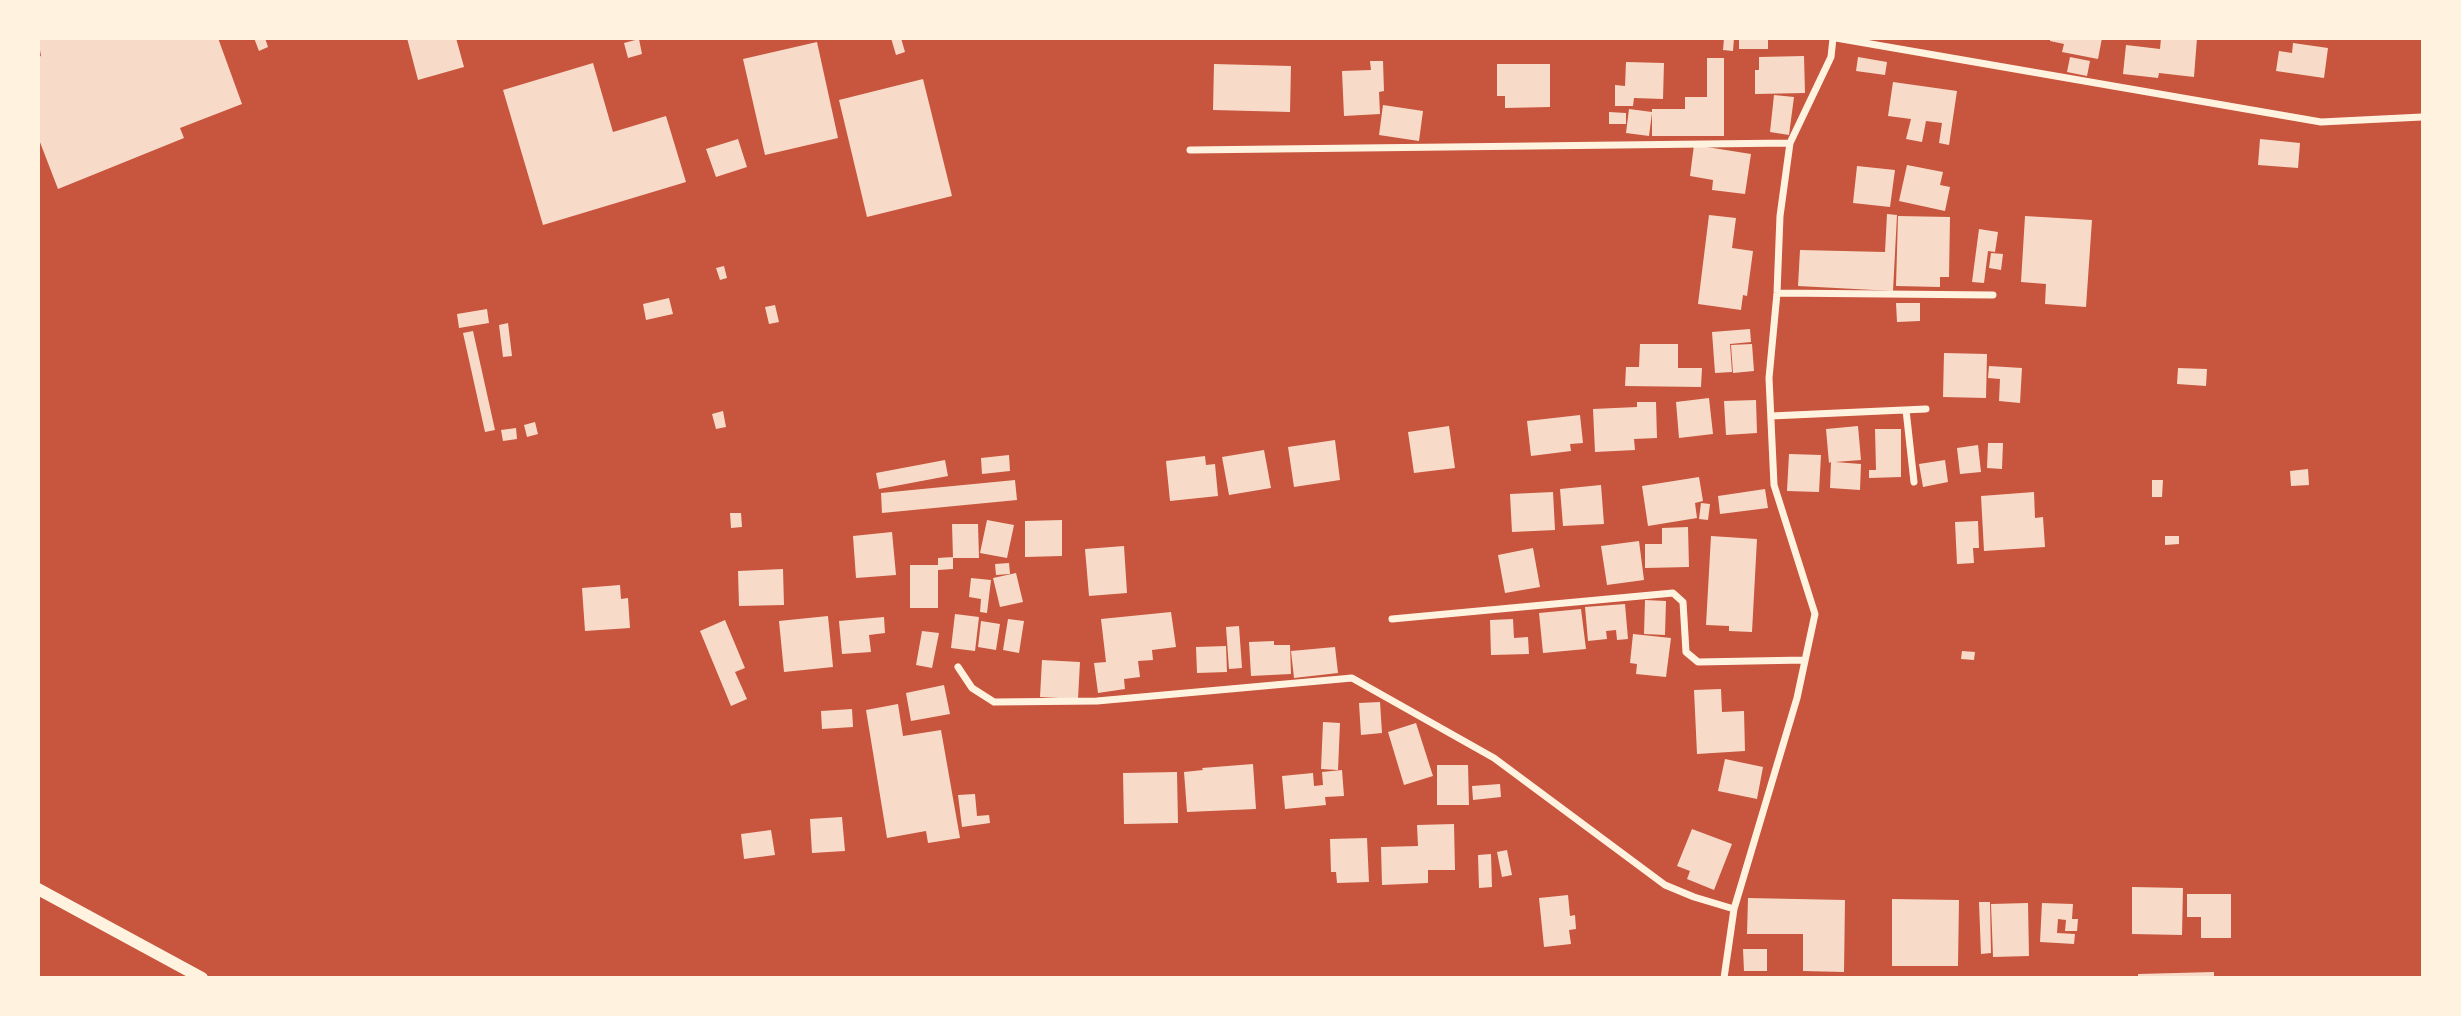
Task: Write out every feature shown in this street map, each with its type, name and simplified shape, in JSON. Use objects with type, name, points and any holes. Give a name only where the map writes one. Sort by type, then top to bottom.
[{"type":"main road","points":[[38,889],[202,978]]},
{"type":"street","points":[[1724,978],[1734,909],[1797,698],[1815,614],[1774,485],[1769,378],[1777,293],[1780,216],[1790,143],[1831,57],[1835,38],[2321,122],[2423,117]]},
{"type":"street","points":[[1190,150],[1790,143]]},
{"type":"street","points":[[1777,293],[1993,295]]},
{"type":"street","points":[[1771,416],[1926,409]]},
{"type":"street","points":[[1906,410],[1914,482]]},
{"type":"street","points":[[1392,619],[1673,593],[1683,602],[1686,652],[1698,662],[1805,660]]},
{"type":"street","points":[[958,667],[972,688],[994,702],[1097,701],[1352,678],[1494,758],[1665,885],[1734,909]]},
{"type":"building","points":[[38,38],[218,38],[242,104],[180,128],[184,138],[58,189],[38,137],[38,57],[41,56]]},
{"type":"building","points":[[254,38],[265,38],[268,47],[259,51]]},
{"type":"building","points":[[407,38],[456,38],[464,67],[418,80]]},
{"type":"building","points":[[891,38],[901,38],[905,52],[896,55]]},
{"type":"building","points":[[1724,38],[1734,38],[1733,51],[1723,50]]},
{"type":"building","points":[[1739,38],[1768,38],[1768,49],[1739,49]]},
{"type":"building","points":[[2050,38],[2102,38],[2098,59],[2062,52],[2064,44],[2050,41]]},
{"type":"building","points":[[2161,38],[2197,38],[2194,77],[2159,73],[2158,78],[2123,74],[2126,45],[2160,49]]},
{"type":"building","points":[[639,39],[642,54],[628,58],[624,43]]},
{"type":"building","points":[[817,42],[838,138],[765,155],[743,59]]},
{"type":"building","points":[[2293,43],[2328,48],[2324,78],[2276,71],[2279,51],[2292,53]]},
{"type":"building","points":[[1804,56],[1805,93],[1755,94],[1755,70],[1759,70],[1759,57]]},
{"type":"building","points":[[1858,57],[1887,62],[1885,75],[1856,71]]},
{"type":"building","points":[[2070,57],[2090,61],[2087,76],[2067,72]]},
{"type":"building","points":[[1707,58],[1724,58],[1724,136],[1652,136],[1652,113],[1649,136],[1626,133],[1629,109],[1652,112],[1652,109],[1685,109],[1685,97],[1707,97]]},
{"type":"building","points":[[1370,61],[1383,61],[1384,91],[1379,92],[1380,114],[1344,116],[1342,71],[1371,70]]},
{"type":"building","points":[[1626,62],[1664,63],[1663,99],[1634,98],[1633,106],[1615,106],[1615,85],[1625,86]]},
{"type":"building","points":[[593,63],[613,132],[666,116],[686,182],[543,225],[503,90]]},
{"type":"building","points":[[1214,64],[1291,66],[1290,112],[1213,110]]},
{"type":"building","points":[[1497,64],[1550,64],[1550,107],[1505,108],[1505,96],[1497,96]]},
{"type":"building","points":[[923,79],[952,196],[867,217],[839,100]]},
{"type":"building","points":[[1893,82],[1957,91],[1949,145],[1939,143],[1942,123],[1926,121],[1922,142],[1906,139],[1911,119],[1888,116]]},
{"type":"building","points":[[1774,95],[1794,97],[1789,135],[1770,132]]},
{"type":"building","points":[[1383,105],[1423,111],[1419,141],[1379,135]]},
{"type":"building","points":[[1609,112],[1626,113],[1626,124],[1609,124]]},
{"type":"building","points":[[738,139],[747,167],[716,177],[706,149]]},
{"type":"building","points":[[2260,139],[2300,143],[2298,168],[2258,165]]},
{"type":"building","points":[[1694,145],[1751,154],[1745,194],[1712,190],[1713,180],[1690,176]]},
{"type":"building","points":[[1907,165],[1943,172],[1940,185],[1950,187],[1945,211],[1899,201]]},
{"type":"building","points":[[1857,166],[1895,170],[1890,207],[1853,203]]},
{"type":"building","points":[[1887,214],[1897,215],[1893,291],[1798,286],[1800,250],[1885,252]]},
{"type":"building","points":[[1709,215],[1736,218],[1732,248],[1753,251],[1747,296],[1743,295],[1741,310],[1698,304]]},
{"type":"building","points":[[1898,216],[1950,217],[1949,277],[1940,277],[1940,287],[1896,286]]},
{"type":"building","points":[[2025,216],[2092,220],[2086,307],[2045,304],[2046,284],[2021,282]]},
{"type":"building","points":[[1979,229],[1998,232],[1995,252],[1988,251],[1984,283],[1972,282]]},
{"type":"building","points":[[1991,253],[2003,254],[2001,270],[1989,268]]},
{"type":"building","points":[[724,266],[727,278],[720,280],[716,268]]},
{"type":"building","points":[[669,298],[673,314],[646,320],[643,304]]},
{"type":"building","points":[[1896,303],[1920,303],[1920,321],[1897,322]]},
{"type":"building","points":[[775,305],[779,322],[769,324],[765,307]]},
{"type":"building","points":[[487,309],[489,323],[459,328],[457,314]]},
{"type":"building","points":[[508,323],[512,356],[503,357],[499,325]]},
{"type":"building","points":[[1750,329],[1751,342],[1730,344],[1732,372],[1715,373],[1712,332]]},
{"type":"building","points":[[473,331],[495,430],[485,432],[463,333]]},
{"type":"building","points":[[1640,344],[1678,344],[1678,368],[1702,368],[1701,387],[1625,386],[1626,367],[1639,367]]},
{"type":"building","points":[[1752,344],[1754,371],[1733,373],[1731,345]]},
{"type":"building","points":[[1944,353],[1987,354],[1986,398],[1943,397]]},
{"type":"building","points":[[1989,366],[2022,368],[2020,403],[1999,401],[2000,379],[1988,378]]},
{"type":"building","points":[[2178,368],[2207,369],[2206,386],[2177,384]]},
{"type":"building","points":[[1709,398],[1713,434],[1679,438],[1676,402]]},
{"type":"building","points":[[1756,400],[1757,433],[1726,435],[1724,401]]},
{"type":"building","points":[[1637,402],[1656,402],[1657,438],[1634,439],[1635,450],[1595,452],[1593,409],[1637,407]]},
{"type":"building","points":[[723,411],[726,427],[716,429],[712,414]]},
{"type":"building","points":[[1580,415],[1583,443],[1570,444],[1571,451],[1531,456],[1527,421]]},
{"type":"building","points":[[535,422],[538,434],[527,437],[524,425]]},
{"type":"building","points":[[1449,426],[1455,468],[1414,473],[1408,432]]},
{"type":"building","points":[[1858,426],[1861,460],[1835,462],[1861,464],[1860,490],[1830,488],[1831,462],[1829,463],[1826,429]]},
{"type":"building","points":[[516,428],[517,439],[503,441],[501,430]]},
{"type":"building","points":[[1875,429],[1901,429],[1901,477],[1869,478],[1869,470],[1876,470]]},
{"type":"building","points":[[1335,440],[1340,480],[1294,487],[1288,447]]},
{"type":"building","points":[[1988,443],[2003,443],[2002,469],[1987,468]]},
{"type":"building","points":[[1978,445],[1981,472],[1960,474],[1957,448]]},
{"type":"building","points":[[1264,450],[1271,488],[1229,495],[1222,457]]},
{"type":"building","points":[[1789,454],[1821,455],[1819,492],[1787,491]]},
{"type":"building","points":[[1009,455],[1010,471],[982,474],[981,458]]},
{"type":"building","points":[[1205,456],[1206,465],[1215,464],[1218,496],[1170,501],[1166,461]]},
{"type":"building","points":[[945,460],[948,476],[879,489],[876,473]]},
{"type":"building","points":[[1945,460],[1948,482],[1923,487],[1919,464]]},
{"type":"building","points":[[2308,469],[2309,485],[2291,486],[2290,471]]},
{"type":"building","points":[[1699,477],[1703,501],[1695,503],[1697,518],[1648,526],[1642,486]]},
{"type":"building","points":[[1015,480],[1017,500],[882,513],[881,493]]},
{"type":"building","points":[[2152,480],[2163,480],[2162,497],[2152,497]]},
{"type":"building","points":[[1601,485],[1604,524],[1563,526],[1560,489]]},
{"type":"building","points":[[1765,489],[1768,508],[1720,514],[1718,496]]},
{"type":"building","points":[[1553,492],[1555,530],[1512,532],[1510,494]]},
{"type":"building","points":[[2034,492],[2035,518],[2043,517],[2045,547],[1984,551],[1981,496]]},
{"type":"building","points":[[1701,503],[1710,504],[1708,520],[1699,519]]},
{"type":"building","points":[[730,513],[741,513],[742,527],[731,528]]},
{"type":"building","points":[[987,520],[1014,525],[1007,558],[980,553]]},
{"type":"building","points":[[1062,520],[1062,556],[1025,557],[1025,521]]},
{"type":"building","points":[[1978,521],[1979,548],[1973,548],[1974,563],[1957,564],[1955,522]]},
{"type":"building","points":[[952,524],[978,524],[979,558],[953,558]]},
{"type":"building","points":[[1688,527],[1689,567],[1645,568],[1645,544],[1662,544],[1662,528]]},
{"type":"building","points":[[892,532],[896,575],[856,578],[853,536]]},
{"type":"building","points":[[1711,536],[1757,539],[1752,632],[1729,631],[1729,626],[1706,625]]},
{"type":"building","points":[[2165,536],[2179,536],[2179,544],[2165,545]]},
{"type":"building","points":[[1639,541],[1644,580],[1607,585],[1601,546]]},
{"type":"building","points":[[1124,546],[1127,593],[1089,596],[1085,549]]},
{"type":"building","points":[[1533,548],[1540,587],[1505,593],[1498,555]]},
{"type":"building","points":[[953,557],[953,569],[938,570],[938,608],[910,608],[910,565],[938,565],[938,558]]},
{"type":"building","points":[[1009,563],[1010,574],[996,575],[995,564]]},
{"type":"building","points":[[783,569],[784,605],[739,606],[738,571]]},
{"type":"building","points":[[1016,573],[1023,602],[1000,607],[993,578]]},
{"type":"building","points":[[971,578],[991,580],[987,613],[980,612],[981,599],[969,597]]},
{"type":"building","points":[[620,585],[621,599],[628,598],[630,628],[585,631],[582,588]]},
{"type":"building","points":[[1645,600],[1666,601],[1665,635],[1644,634]]},
{"type":"building","points":[[1625,604],[1628,639],[1617,640],[1616,630],[1606,631],[1607,639],[1588,641],[1585,607]]},
{"type":"building","points":[[1581,609],[1586,649],[1543,653],[1539,613]]},
{"type":"building","points":[[1171,612],[1176,647],[1152,650],[1153,660],[1138,661],[1140,677],[1124,679],[1125,689],[1098,693],[1094,663],[1106,662],[1101,619]]},
{"type":"building","points":[[955,614],[979,617],[975,651],[951,648]]},
{"type":"building","points":[[828,616],[833,667],[784,672],[779,621]]},
{"type":"building","points":[[884,617],[885,633],[869,635],[871,652],[842,654],[839,621]]},
{"type":"building","points":[[1008,619],[1024,621],[1019,653],[1003,650]]},
{"type":"building","points":[[1513,619],[1514,638],[1528,637],[1529,654],[1491,655],[1490,620]]},
{"type":"building","points":[[725,620],[745,668],[735,672],[747,699],[731,706],[700,631]]},
{"type":"building","points":[[981,621],[1000,624],[996,650],[978,647]]},
{"type":"building","points":[[1239,626],[1242,668],[1229,669],[1226,627]]},
{"type":"building","points":[[922,631],[939,633],[932,668],[916,665]]},
{"type":"building","points":[[1633,634],[1671,638],[1666,677],[1636,674],[1637,664],[1630,663]]},
{"type":"building","points":[[1274,641],[1274,645],[1290,645],[1291,674],[1251,676],[1249,642]]},
{"type":"building","points":[[1226,646],[1227,672],[1197,673],[1196,647]]},
{"type":"building","points":[[1335,647],[1338,673],[1294,678],[1291,651]]},
{"type":"building","points":[[1962,651],[1975,652],[1974,660],[1961,659]]},
{"type":"building","points":[[1042,660],[1080,662],[1078,699],[1040,697]]},
{"type":"building","points":[[944,685],[950,714],[911,721],[906,693]]},
{"type":"building","points":[[1721,689],[1722,712],[1744,711],[1745,751],[1697,754],[1694,690]]},
{"type":"building","points":[[1380,702],[1382,733],[1361,735],[1359,703]]},
{"type":"building","points":[[898,704],[903,736],[941,730],[960,838],[928,843],[926,831],[887,838],[866,710]]},
{"type":"building","points":[[852,709],[853,727],[822,729],[821,711]]},
{"type":"building","points":[[1323,722],[1340,723],[1338,770],[1321,769]]},
{"type":"building","points":[[1416,723],[1433,776],[1404,785],[1388,732]]},
{"type":"building","points":[[1725,759],[1763,767],[1757,799],[1718,791]]},
{"type":"building","points":[[1253,764],[1256,809],[1187,812],[1184,772]]},
{"type":"building","points":[[1437,765],[1468,765],[1469,805],[1437,805]]},
{"type":"building","points":[[1342,770],[1344,796],[1325,797],[1326,805],[1285,809],[1282,776],[1313,773],[1314,786],[1323,785],[1322,772]]},
{"type":"building","points":[[1177,772],[1178,823],[1124,824],[1123,773]]},
{"type":"building","points":[[1500,784],[1501,797],[1473,800],[1472,786]]},
{"type":"building","points":[[975,794],[977,816],[989,815],[990,823],[962,827],[958,795]]},
{"type":"building","points":[[842,817],[845,851],[812,853],[810,819]]},
{"type":"building","points":[[1454,824],[1455,870],[1428,870],[1428,883],[1382,885],[1381,847],[1418,846],[1417,825]]},
{"type":"building","points":[[1692,829],[1732,844],[1714,890],[1687,879],[1690,871],[1677,866]]},
{"type":"building","points":[[771,830],[775,855],[744,859],[741,834]]},
{"type":"building","points":[[1367,838],[1369,882],[1337,883],[1336,872],[1331,872],[1330,839]]},
{"type":"building","points":[[1507,850],[1512,875],[1502,877],[1497,852]]},
{"type":"building","points":[[1491,854],[1492,887],[1479,888],[1478,855]]},
{"type":"building","points":[[2132,887],[2183,888],[2182,935],[2132,934]]},
{"type":"building","points":[[2187,894],[2231,894],[2231,938],[2201,938],[2201,917],[2187,917]]},
{"type":"building","points":[[1568,895],[1570,916],[1575,915],[1576,929],[1569,930],[1571,944],[1544,947],[1539,898]]},
{"type":"building","points":[[1748,898],[1845,900],[1844,972],[1803,971],[1803,934],[1747,934]]},
{"type":"building","points":[[1892,899],[1959,900],[1958,966],[1892,966]]},
{"type":"building","points":[[1979,902],[1990,902],[1991,953],[1981,954]]},
{"type":"building","points":[[2028,903],[2029,956],[1993,957],[1991,904]]},
{"type":"building","points":[[2042,903],[2073,904],[2072,919],[2078,919],[2077,931],[2065,931],[2066,920],[2058,919],[2057,933],[2075,934],[2074,944],[2040,942]]},
{"type":"building","points":[[1743,949],[1767,949],[1767,971],[1744,971]]},
{"type":"building","points":[[2214,972],[2214,977],[2138,977],[2138,974]]}]
